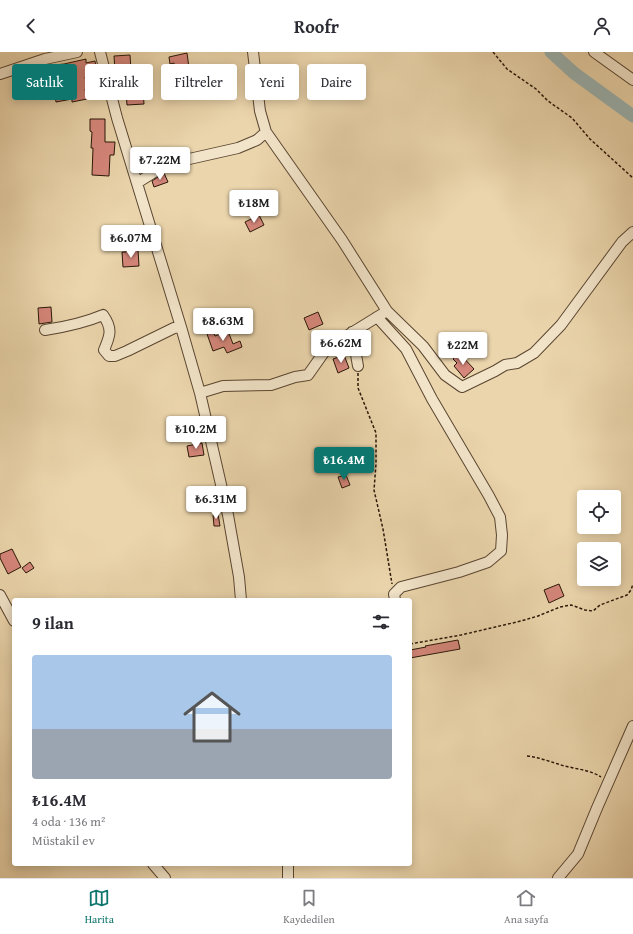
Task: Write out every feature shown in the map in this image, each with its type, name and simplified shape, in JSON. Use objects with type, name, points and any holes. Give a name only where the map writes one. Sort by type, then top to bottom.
[{"type":"street","points":[[0,74],[44,59],[77,52]]},
{"type":"street","points":[[100,52],[117,118],[200,393],[228,515],[242,598]]},
{"type":"street","points":[[252,52],[260,111],[266,132],[342,240],[387,311],[424,346],[445,375],[462,386],[505,365],[517,363],[534,353],[561,325],[622,242],[633,232]]},
{"type":"street","points":[[594,52],[633,80]]},
{"type":"street","points":[[137,183],[167,164],[238,148],[257,140],[266,132]]},
{"type":"street","points":[[200,393],[223,386],[271,385],[308,375],[327,348],[387,311]]},
{"type":"street","points":[[45,330],[89,321],[103,315],[108,322],[110,329],[109,338],[104,350],[109,356],[115,356],[174,328],[181,327]]},
{"type":"street","points":[[377,318],[406,349],[432,399],[483,485],[500,517],[502,535],[501,552],[488,562],[459,572],[401,586],[394,597]]},
{"type":"street","points":[[352,332],[358,366]]},
{"type":"street","points":[[0,596],[12,618]]},
{"type":"street","points":[[558,878],[578,854],[633,726]]},
{"type":"street","points":[[155,866],[165,878]]},
{"type":"street","points":[[288,866],[288,878]]},
{"type":"path","points":[[493,52],[507,69],[536,89],[548,101],[572,118],[590,139],[633,178]]},
{"type":"path","points":[[358,366],[358,388],[376,433],[374,490],[383,529],[394,597]]},
{"type":"path","points":[[412,644],[461,636],[521,621],[560,607],[571,605],[593,611],[600,605],[627,595],[633,584]]},
{"type":"path","points":[[527,756],[592,772],[601,776],[605,790]]},
{"type":"building","points":[[187,53],[188,64],[170,64],[169,57]]},
{"type":"building","points":[[130,55],[131,64],[115,64],[114,56]]},
{"type":"building","points":[[86,59],[86,63],[95,61],[96,64],[85,64],[85,99],[72,102],[72,100],[77,100],[77,64],[64,64]]},
{"type":"building","points":[[56,100],[67,100],[56,102]]},
{"type":"building","points":[[127,100],[144,100],[144,104],[127,105]]},
{"type":"building","points":[[90,119],[105,119],[105,142],[115,142],[114,155],[110,155],[109,176],[92,175],[93,148],[91,148],[92,132],[90,131]]},
{"type":"building","points":[[164,173],[168,182],[154,187],[152,181]]},
{"type":"building","points":[[259,215],[264,225],[250,232],[245,222]]},
{"type":"building","points":[[138,250],[139,266],[123,267],[122,252]]},
{"type":"building","points":[[51,307],[52,322],[39,324],[38,308]]},
{"type":"building","points":[[318,312],[323,324],[309,330],[304,318]]},
{"type":"building","points":[[213,331],[215,336],[228,331],[233,344],[240,341],[242,347],[227,353],[224,347],[213,351],[207,334]]},
{"type":"building","points":[[459,353],[474,369],[464,378],[454,366],[457,363],[453,359]]},
{"type":"building","points":[[344,355],[349,368],[338,373],[333,359]]},
{"type":"building","points":[[202,443],[204,455],[189,457],[187,446]]},
{"type":"building","points":[[346,475],[350,485],[342,488],[338,477]]},
{"type":"building","points":[[218,514],[220,526],[214,526],[213,515]]},
{"type":"building","points":[[12,549],[21,567],[8,574],[0,558],[0,554]]},
{"type":"building","points":[[30,562],[34,568],[26,573],[22,568]]},
{"type":"building","points":[[559,584],[564,596],[549,603],[544,590]]},
{"type":"building","points":[[458,640],[460,649],[412,658],[412,650],[426,647],[425,646]]},
{"type":"waterway","points":[[551,52],[574,73],[633,116]]}]
